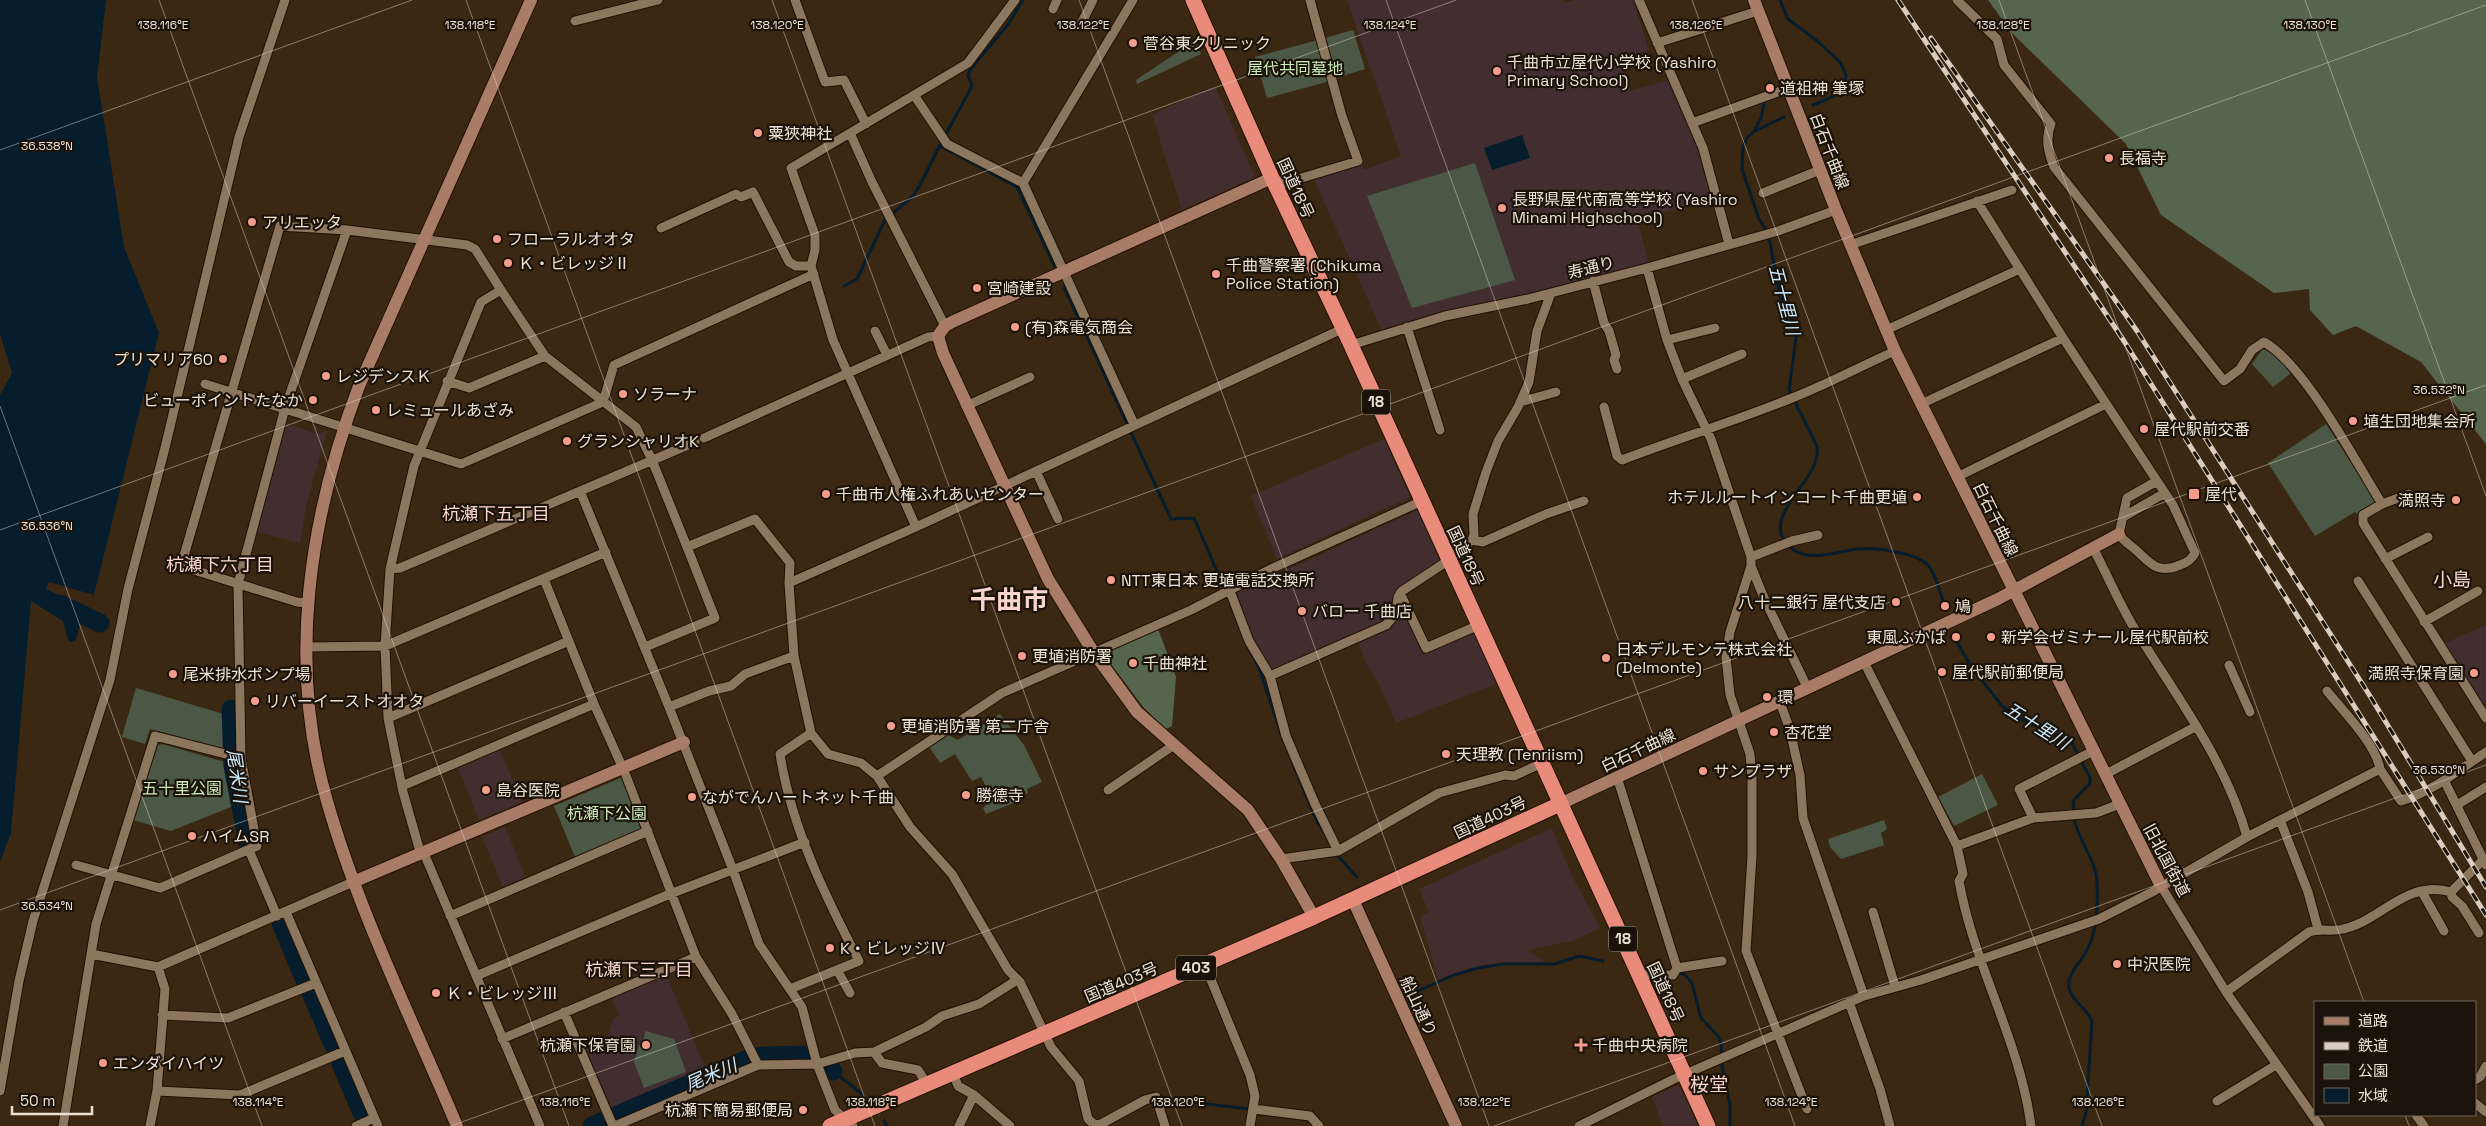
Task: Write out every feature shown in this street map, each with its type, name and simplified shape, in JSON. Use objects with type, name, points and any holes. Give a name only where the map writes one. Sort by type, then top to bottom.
[{"type":"highway","name":"国道18号","points":[[1193,0],[1272,178],[1351,345],[1708,1126]]},
{"type":"highway","name":"国道403号","points":[[830,1126],[849,1123],[927,1084],[1353,900],[1560,804]]},
{"type":"street","points":[[0,1091],[19,981],[33,921],[110,680],[128,589],[165,448],[239,137],[285,0]]},
{"type":"street","points":[[457,1126],[353,882],[326,800],[310,719],[307,602],[315,535],[343,427],[359,386],[531,0]]},
{"type":"street","points":[[575,20],[658,0]]},
{"type":"street","points":[[795,0],[825,82],[844,80],[866,124]]},
{"type":"street","points":[[916,527],[833,340],[812,270],[815,235],[791,168],[968,63],[1016,0]]},
{"type":"street","points":[[1052,9],[1057,0]]},
{"type":"street","points":[[1081,24],[1093,0]]},
{"type":"street","points":[[1023,184],[1133,0]]},
{"type":"street","points":[[390,569],[400,568],[699,440],[887,356],[1064,272],[1272,178],[1285,183],[1358,161],[1342,116],[1310,0]]},
{"type":"street","points":[[1638,0],[1710,170],[1712,187],[1728,244]]},
{"type":"street","points":[[1958,0],[1997,39],[2004,66],[2051,124],[2047,134],[2049,154],[2054,167],[2224,381],[2240,369],[2252,350],[2264,342],[2288,361],[2318,401],[2382,504]]},
{"type":"street","points":[[1657,43],[1756,6]]},
{"type":"street","name":"白石千曲線","points":[[1560,804],[2013,592],[1895,351],[1850,245],[1756,6]]},
{"type":"street","points":[[1692,124],[1789,88]]},
{"type":"street","points":[[914,95],[944,139],[1023,184],[1064,272],[1131,427]]},
{"type":"street","points":[[850,133],[941,331],[943,353],[966,406],[1048,579],[1094,653],[1137,712],[1242,804],[1281,859],[1314,917]]},
{"type":"street","points":[[1763,192],[1820,170]]},
{"type":"street","points":[[1850,245],[2012,190]]},
{"type":"street","points":[[661,228],[736,194],[741,197],[753,192],[789,262],[812,270]]},
{"type":"street","points":[[1977,201],[2063,338],[2157,481],[2194,545],[2195,553],[2190,561],[2170,569],[2162,569],[2144,559],[2124,542],[2119,534],[2127,498],[2157,481]]},
{"type":"street","name":"寿通り","points":[[1351,345],[1446,316],[1647,268],[1774,232],[1836,210]]},
{"type":"street","points":[[307,602],[297,602],[181,566],[280,226],[348,230],[467,246],[475,249],[544,356],[636,427],[652,460],[715,618],[645,647]]},
{"type":"street","points":[[76,865],[160,888],[257,846],[239,758],[238,584],[285,408],[348,230]]},
{"type":"street","points":[[1647,268],[1667,340],[1682,379],[1706,430],[1764,598],[1808,689]]},
{"type":"street","points":[[1886,330],[2020,269]]},
{"type":"street","points":[[205,384],[461,464],[603,402],[614,365],[812,270]]},
{"type":"street","points":[[1593,281],[1604,323],[1609,331],[1616,355],[1614,360],[1617,369]]},
{"type":"street","points":[[501,290],[481,302],[420,450],[390,569],[385,646],[388,718],[402,786],[423,854],[540,1126]]},
{"type":"street","points":[[1270,676],[1386,625],[1396,613],[1400,593],[1449,560],[1472,540],[1474,535],[1473,514],[1486,472],[1501,434],[1520,402],[1528,382],[1537,331],[1551,292]]},
{"type":"street","points":[[1407,327],[1440,430]]},
{"type":"street","points":[[1667,340],[1715,328]]},
{"type":"street","points":[[789,583],[1004,487],[1342,329]]},
{"type":"street","points":[[875,331],[887,356]]},
{"type":"street","points":[[1921,404],[2063,338]]},
{"type":"street","points":[[1604,407],[1616,436],[1617,456],[1622,460],[1792,398],[1895,351]]},
{"type":"street","points":[[1682,379],[1742,354]]},
{"type":"street","points":[[448,381],[469,388],[544,356]]},
{"type":"street","points":[[966,406],[1030,377]]},
{"type":"street","points":[[1520,402],[1556,392]]},
{"type":"street","points":[[1957,477],[2106,404]]},
{"type":"street","points":[[1036,471],[1058,519]]},
{"type":"street","points":[[580,491],[684,742],[759,944],[802,1007],[817,1064],[835,1110],[849,1123]]},
{"type":"street","points":[[2123,517],[2165,494]]},
{"type":"street","points":[[2409,494],[2382,504],[2363,515],[2363,523],[2424,622],[2483,708],[2486,718]]},
{"type":"street","points":[[877,776],[1002,693],[1226,593],[1271,570],[1422,501]]},
{"type":"street","points":[[1472,540],[1482,542],[1546,514],[1584,501]]},
{"type":"street","points":[[687,547],[755,519],[790,563],[789,583],[794,656],[811,733],[828,754],[861,763],[877,776],[910,827],[952,874],[1008,970],[1017,980],[1051,1047],[1079,1081],[1088,1119],[1095,1125],[1108,1121],[1145,1100],[1156,1097],[1165,1126]]},
{"type":"street","points":[[1807,1109],[1746,951],[1752,856],[1752,778],[1750,754],[1730,695],[1726,651],[1751,561],[1788,543],[1818,534]]},
{"type":"street","points":[[2013,592],[2119,534]]},
{"type":"street","points":[[2385,559],[2428,537]]},
{"type":"street","points":[[2093,548],[2132,625],[2207,744],[2226,783],[2247,837]]},
{"type":"street","points":[[307,646],[385,646],[606,552]]},
{"type":"street","points":[[544,579],[648,832],[670,894],[696,957],[732,1014],[757,1063]]},
{"type":"street","points":[[2358,581],[2472,761]]},
{"type":"street","points":[[2424,622],[2478,590]]},
{"type":"street","name":"旧北国街道","points":[[2013,592],[2095,750],[2161,886],[2226,992],[2320,1126]]},
{"type":"street","points":[[1226,593],[1249,641],[1270,676],[1286,736],[1315,804],[1338,851]]},
{"type":"street","points":[[1400,593],[1426,648],[1479,624]]},
{"type":"street","points":[[388,718],[569,641]]},
{"type":"street","points":[[669,707],[709,691],[731,686],[745,674],[794,656]]},
{"type":"street","points":[[1864,662],[1957,846],[1963,874],[1959,881],[1963,904],[1998,1012],[2009,1036],[2023,1082],[2031,1126]]},
{"type":"street","points":[[2229,665],[2250,712]]},
{"type":"street","points":[[2327,691],[2370,745],[2379,761],[2380,769],[2401,801],[2412,798],[2444,780],[2486,752]]},
{"type":"street","points":[[1780,702],[1790,730],[1800,775],[1802,818],[1864,996]]},
{"type":"street","points":[[402,786],[594,704]]},
{"type":"street","points":[[2106,774],[2195,727]]},
{"type":"street","points":[[790,989],[858,961],[835,914],[796,820],[780,754],[811,733]]},
{"type":"street","points":[[63,1126],[96,924],[154,736],[239,758]]},
{"type":"street","points":[[91,954],[158,966],[684,742]]},
{"type":"street","points":[[1108,790],[1174,745]]},
{"type":"street","points":[[2034,818],[2019,789],[2095,750]]},
{"type":"street","points":[[1281,859],[1330,854],[1439,794],[1505,775],[1514,776],[1542,763]]},
{"type":"street","points":[[1579,1126],[1778,1032],[1864,996],[2099,919],[2247,837],[2380,769]]},
{"type":"street","points":[[1618,777],[1675,972]]},
{"type":"street","points":[[2226,992],[2309,932],[2318,929],[2343,930],[2360,923],[2393,902],[2422,892],[2451,892],[2484,856],[2444,780]]},
{"type":"street","points":[[2457,805],[2486,786]]},
{"type":"street","points":[[1957,846],[2034,818],[2096,813],[2120,804]]},
{"type":"street","points":[[2280,820],[2308,892],[2318,929]]},
{"type":"street","points":[[450,916],[648,832]]},
{"type":"street","points":[[476,976],[670,894],[805,842]]},
{"type":"street","points":[[249,850],[316,982],[376,1122],[356,1126]]},
{"type":"street","points":[[2422,892],[2444,930]]},
{"type":"street","points":[[2451,892],[2452,897],[2462,906],[2479,933]]},
{"type":"street","name":"船山通り","points":[[1353,900],[1456,1126]]},
{"type":"street","points":[[1873,912],[1895,986]]},
{"type":"street","points":[[502,1039],[696,957]]},
{"type":"street","points":[[1639,975],[1675,972],[1722,961]]},
{"type":"street","points":[[1205,965],[1250,1075],[1255,1096],[1250,1126]]},
{"type":"street","points":[[150,1126],[157,1090],[165,989],[158,966]]},
{"type":"street","points":[[837,970],[850,993]]},
{"type":"street","points":[[564,1012],[612,1122],[757,1063],[817,1064],[855,1053],[874,1052],[926,1027],[942,1016],[979,1004],[1017,980]]},
{"type":"street","points":[[162,1015],[228,1018],[316,982]]},
{"type":"street","points":[[1849,1002],[1880,1089],[1890,1126]]},
{"type":"street","points":[[157,1090],[240,1095],[345,1050]]},
{"type":"street","points":[[874,1052],[882,1063],[918,1070],[927,1084]]},
{"type":"street","points":[[2217,1100],[2276,1065]]},
{"type":"street","points":[[2476,1079],[2480,1077],[2486,1066]]},
{"type":"street","points":[[953,1073],[958,1086],[974,1095],[1010,1126]]},
{"type":"street","points":[[959,1126],[974,1095]]},
{"type":"street","points":[[2476,1104],[2486,1112]]},
{"type":"street","points":[[1253,1109],[1310,1116],[1319,1126]]},
{"type":"shaded area","name":"長野県屋代南高等学校 (Yashiro Minami Highschool)","points":[[1347,0],[1563,0],[1565,3],[1574,0],[1633,0],[1649,51],[1619,62],[1628,91],[1670,80],[1691,127],[1707,171],[1713,198],[1641,219],[1638,222],[1649,265],[1591,277],[1527,297],[1526,294],[1514,296],[1507,300],[1444,313],[1382,331],[1314,179],[1361,164],[1364,170],[1401,156]]},
{"type":"shaded area","points":[[1215,86],[1255,177],[1182,210],[1152,115]]},
{"type":"shaded area","points":[[286,424],[318,434],[327,431],[307,502],[300,543],[257,532]]},
{"type":"shaded area","points":[[1384,439],[1410,497],[1277,559],[1251,496]]},
{"type":"shaded area","points":[[1418,510],[1440,562],[1396,592],[1393,611],[1384,621],[1270,671],[1252,640],[1234,594]]},
{"type":"shaded area","points":[[1401,607],[1423,655],[1474,632],[1496,684],[1396,723],[1379,684],[1365,662],[1358,641],[1388,628],[1395,622]]},
{"type":"shaded area","name":"満照寺保育園","points":[[2486,625],[2486,702],[2480,703],[2443,644]]},
{"type":"shaded area","points":[[500,750],[522,802],[479,820],[458,768]]},
{"type":"shaded area","points":[[505,827],[526,877],[503,887],[482,837]]},
{"type":"shaded area","points":[[1552,828],[1571,874],[1600,928],[1572,941],[1528,950],[1544,962],[1503,962],[1477,966],[1438,979],[1420,917],[1429,912],[1419,889]]},
{"type":"shaded area","name":"杭瀬下保育園","points":[[666,974],[707,1072],[613,1112],[586,1049],[607,1041],[613,1019],[619,1016],[612,997]]},
{"type":"shaded area","points":[[1679,1085],[1698,1126],[1663,1126],[1652,1097]]},
{"type":"green space","points":[[1988,0],[2486,0],[2486,444],[2421,362],[2356,326],[2333,335],[2310,310],[2309,289],[2274,293],[2161,215],[2126,144],[2012,33]]},
{"type":"green space","points":[[1353,30],[1365,69],[1336,78],[1325,38]]},
{"type":"green space","name":"屋代共同墓地","points":[[1318,40],[1330,81],[1267,98],[1255,57]]},
{"type":"green space","points":[[1195,41],[1201,54],[1137,84],[1136,80]]},
{"type":"green space","points":[[1475,163],[1515,280],[1412,308],[1367,196]]},
{"type":"green space","points":[[2262,350],[2266,350],[2283,363],[2291,373],[2273,387],[2252,364]]},
{"type":"green space","points":[[2326,424],[2377,503],[2357,514],[2355,512],[2315,536],[2268,463]]},
{"type":"green space","points":[[1158,629],[1176,677],[1172,726],[1166,729],[1144,708],[1108,660],[1112,650]]},
{"type":"green space","name":"五十里公園","points":[[136,688],[227,715],[227,750],[150,729],[145,744],[122,737]]},
{"type":"green space","points":[[1000,714],[1024,745],[1042,782],[1027,789],[1028,793],[1015,799],[1016,802],[986,814],[983,808],[993,800],[981,777],[972,781],[955,754],[940,763],[928,745],[946,734],[958,740]]},
{"type":"green space","name":"五十里公園","points":[[162,744],[228,763],[236,805],[171,831],[133,820],[158,745]]},
{"type":"green space","points":[[1982,774],[1998,805],[1954,826],[1938,797]]},
{"type":"green space","name":"杭瀬下公園","points":[[623,777],[643,828],[575,857],[554,806]]},
{"type":"green space","points":[[1884,820],[1887,829],[1881,833],[1884,845],[1841,859],[1830,847],[1828,839]]},
{"type":"green space","points":[[645,1031],[674,1039],[686,1072],[644,1088],[634,1062],[639,1045],[643,1045]]},
{"type":"water","points":[[0,0],[106,0],[97,77],[124,247],[159,333],[94,595],[49,582],[46,589],[84,607],[76,640],[71,642],[68,640],[63,621],[31,601],[11,833],[0,862],[0,395],[12,373],[0,334]]},
{"type":"water","points":[[1522,135],[1530,158],[1492,170],[1484,148]]},
{"type":"waterway","points":[[945,136],[972,86],[968,75],[970,70],[1009,23],[1023,0]]},
{"type":"waterway","name":"五十里川","points":[[1780,0],[1788,19],[1816,40],[1840,62],[1846,75],[1844,88],[1839,94],[1813,105]]},
{"type":"waterway","points":[[1766,92],[1770,82]]},
{"type":"waterway","points":[[1754,131],[1761,118],[1764,103]]},
{"type":"waterway","name":"五十里川","points":[[1784,117],[1753,132],[1747,138],[1743,147],[1742,169],[1759,219],[1765,228],[1770,242],[1780,297],[1793,321],[1796,338],[1789,390],[1817,446],[1817,457],[1814,465],[1808,477],[1786,508],[1780,530],[1784,540],[1794,550],[1809,555],[1826,555],[1865,549],[1884,550],[1914,557],[1928,565],[1931,569],[1944,604]]},
{"type":"waterway","points":[[892,214],[913,196],[942,141]]},
{"type":"waterway","points":[[940,146],[1017,187],[1055,267]]},
{"type":"waterway","points":[[844,286],[857,279],[886,218]]},
{"type":"waterway","points":[[1064,287],[1171,519],[1194,518],[1225,590]]},
{"type":"waterway","points":[[60,604],[100,623]]},
{"type":"waterway","name":"五十里川","points":[[1956,640],[1970,665],[2002,706],[2016,717],[2072,743],[2090,778],[2090,783],[2073,801],[2077,829],[2094,866],[2097,882],[2097,908],[2093,935],[2085,954],[2072,973],[2069,983],[2070,993],[2092,1022],[2086,1113],[2082,1126]]},
{"type":"waterway","points":[[1248,647],[1259,668],[1281,734]]},
{"type":"waterway","name":"尾米川","points":[[231,709],[233,766],[248,843]]},
{"type":"waterway","points":[[1291,759],[1317,822],[1326,835]]},
{"type":"waterway","points":[[1337,855],[1357,877]]},
{"type":"waterway","name":"尾米川","points":[[281,923],[304,978]]},
{"type":"waterway","points":[[1413,993],[1454,975],[1478,968],[1504,964],[1555,964],[1579,956],[1603,961]]},
{"type":"waterway","points":[[1648,967],[1684,974],[1692,983],[1701,1018],[1718,1036],[1721,1043],[1722,1065],[1730,1105],[1730,1126]]},
{"type":"waterway","name":"尾米川","points":[[311,993],[334,1046]]},
{"type":"waterway","name":"尾米川","points":[[592,1126],[748,1059],[762,1056],[807,1055]]},
{"type":"waterway","name":"尾米川","points":[[341,1064],[363,1115]]},
{"type":"waterway","name":"尾米川","points":[[829,1068],[833,1071]]},
{"type":"waterway","points":[[833,1071],[862,1094]]},
{"type":"waterway","points":[[1164,1099],[1250,1109]]},
{"type":"waterway","name":"尾米川","points":[[884,1121],[887,1126]]},
{"type":"railway","points":[[1898,0],[2124,341],[2486,915]]},
{"type":"railway","points":[[1931,38],[2137,331],[2370,696],[2486,887]]},
{"type":"place","name":"菅谷東クリニック","points":[[1133,43]]},
{"type":"place","name":"千曲市立屋代小学校 (Yashiro Primary School)","points":[[1497,71]]},
{"type":"place","name":"道祖神 筆塚","points":[[1770,88]]},
{"type":"place","name":"粟狹神社","points":[[758,133]]},
{"type":"place","name":"長福寺","points":[[2109,158]]},
{"type":"place","name":"長野県屋代南高等学校 (Yashiro Minami Highschool)","points":[[1502,208]]},
{"type":"place","name":"アリエッタ","points":[[252,222]]},
{"type":"place","name":"フローラルオオタ","points":[[497,239]]},
{"type":"place","name":"Ｋ・ビレッジⅡ","points":[[508,263]]},
{"type":"place","name":"千曲警察署 (Chikuma Police Station)","points":[[1216,274]]},
{"type":"place","name":"宮崎建設","points":[[977,288]]},
{"type":"place","name":"(有)森電気商会","points":[[1015,327]]},
{"type":"place","name":"プリマリア60","points":[[223,359]]},
{"type":"place","name":"レジデンスＫ","points":[[326,376]]},
{"type":"place","name":"ソラーナ","points":[[623,394]]},
{"type":"place","name":"ビューポイントたなか","points":[[313,400]]},
{"type":"place","name":"レミュールあざみ","points":[[376,410]]},
{"type":"place","name":"埴生団地集会所","points":[[2353,421]]},
{"type":"place","name":"屋代駅前交番","points":[[2144,429]]},
{"type":"place","name":"グランシャリオK","points":[[567,441]]},
{"type":"place","name":"千曲市人権ふれあいセンター","points":[[826,494]]},
{"type":"place","name":"屋代","points":[[2194,494]]},
{"type":"place","name":"ホテルルートインコート千曲更埴","points":[[1917,497]]},
{"type":"place","name":"満照寺","points":[[2456,500]]},
{"type":"place","name":"NTT東日本 更埴電話交換所","points":[[1111,580]]},
{"type":"place","name":"八十二銀行 屋代支店","points":[[1896,602]]},
{"type":"place","name":"鳩","points":[[1945,606]]},
{"type":"place","name":"バロー 千曲店","points":[[1302,611]]},
{"type":"place","name":"東風ふかば","points":[[1956,637]]},
{"type":"place","name":"新学会ゼミナール屋代駅前校","points":[[1991,637]]},
{"type":"place","name":"更埴消防署","points":[[1022,656]]},
{"type":"place","name":"日本デルモンテ株式会社 (Delmonte)","points":[[1606,658]]},
{"type":"place","name":"千曲神社","points":[[1133,663]]},
{"type":"place","name":"屋代駅前郵便局","points":[[1942,672]]},
{"type":"place","name":"満照寺保育園","points":[[2474,673]]},
{"type":"place","name":"尾米排水ポンプ場","points":[[173,674]]},
{"type":"place","name":"環","points":[[1767,697]]},
{"type":"place","name":"リバーイーストオオタ","points":[[255,701]]},
{"type":"place","name":"更埴消防署 第二庁舎","points":[[891,726]]},
{"type":"place","name":"杏花堂","points":[[1774,732]]},
{"type":"place","name":"天理教 (Tenriism)","points":[[1446,754]]},
{"type":"place","name":"サンプラザ","points":[[1703,771]]},
{"type":"place","name":"島谷医院","points":[[486,790]]},
{"type":"place","name":"勝德寺","points":[[966,795]]},
{"type":"place","name":"ながでんハートネット千曲","points":[[692,797]]},
{"type":"place","name":"ハイムSR","points":[[192,836]]},
{"type":"place","name":"K・ビレッジⅣ","points":[[830,948]]},
{"type":"place","name":"中沢医院","points":[[2117,964]]},
{"type":"place","name":"Ｋ・ビレッジⅢ","points":[[436,993]]},
{"type":"place","name":"杭瀬下保育園","points":[[646,1045]]},
{"type":"place","name":"千曲中央病院","points":[[1581,1045]]},
{"type":"place","name":"エンダイハイツ","points":[[103,1063]]},
{"type":"place","name":"杭瀬下簡易郵便局","points":[[803,1110]]},
{"type":"district","name":"杭瀬下五丁目","points":[[496,514]]},
{"type":"district","name":"杭瀬下六丁目","points":[[220,565]]},
{"type":"district","name":"小島","points":[[2452,579]]},
{"type":"district","name":"千曲市","points":[[1009,600]]},
{"type":"district","name":"杭瀬下三丁目","points":[[639,970]]},
{"type":"district","name":"桜堂","points":[[1709,1084]]}]
